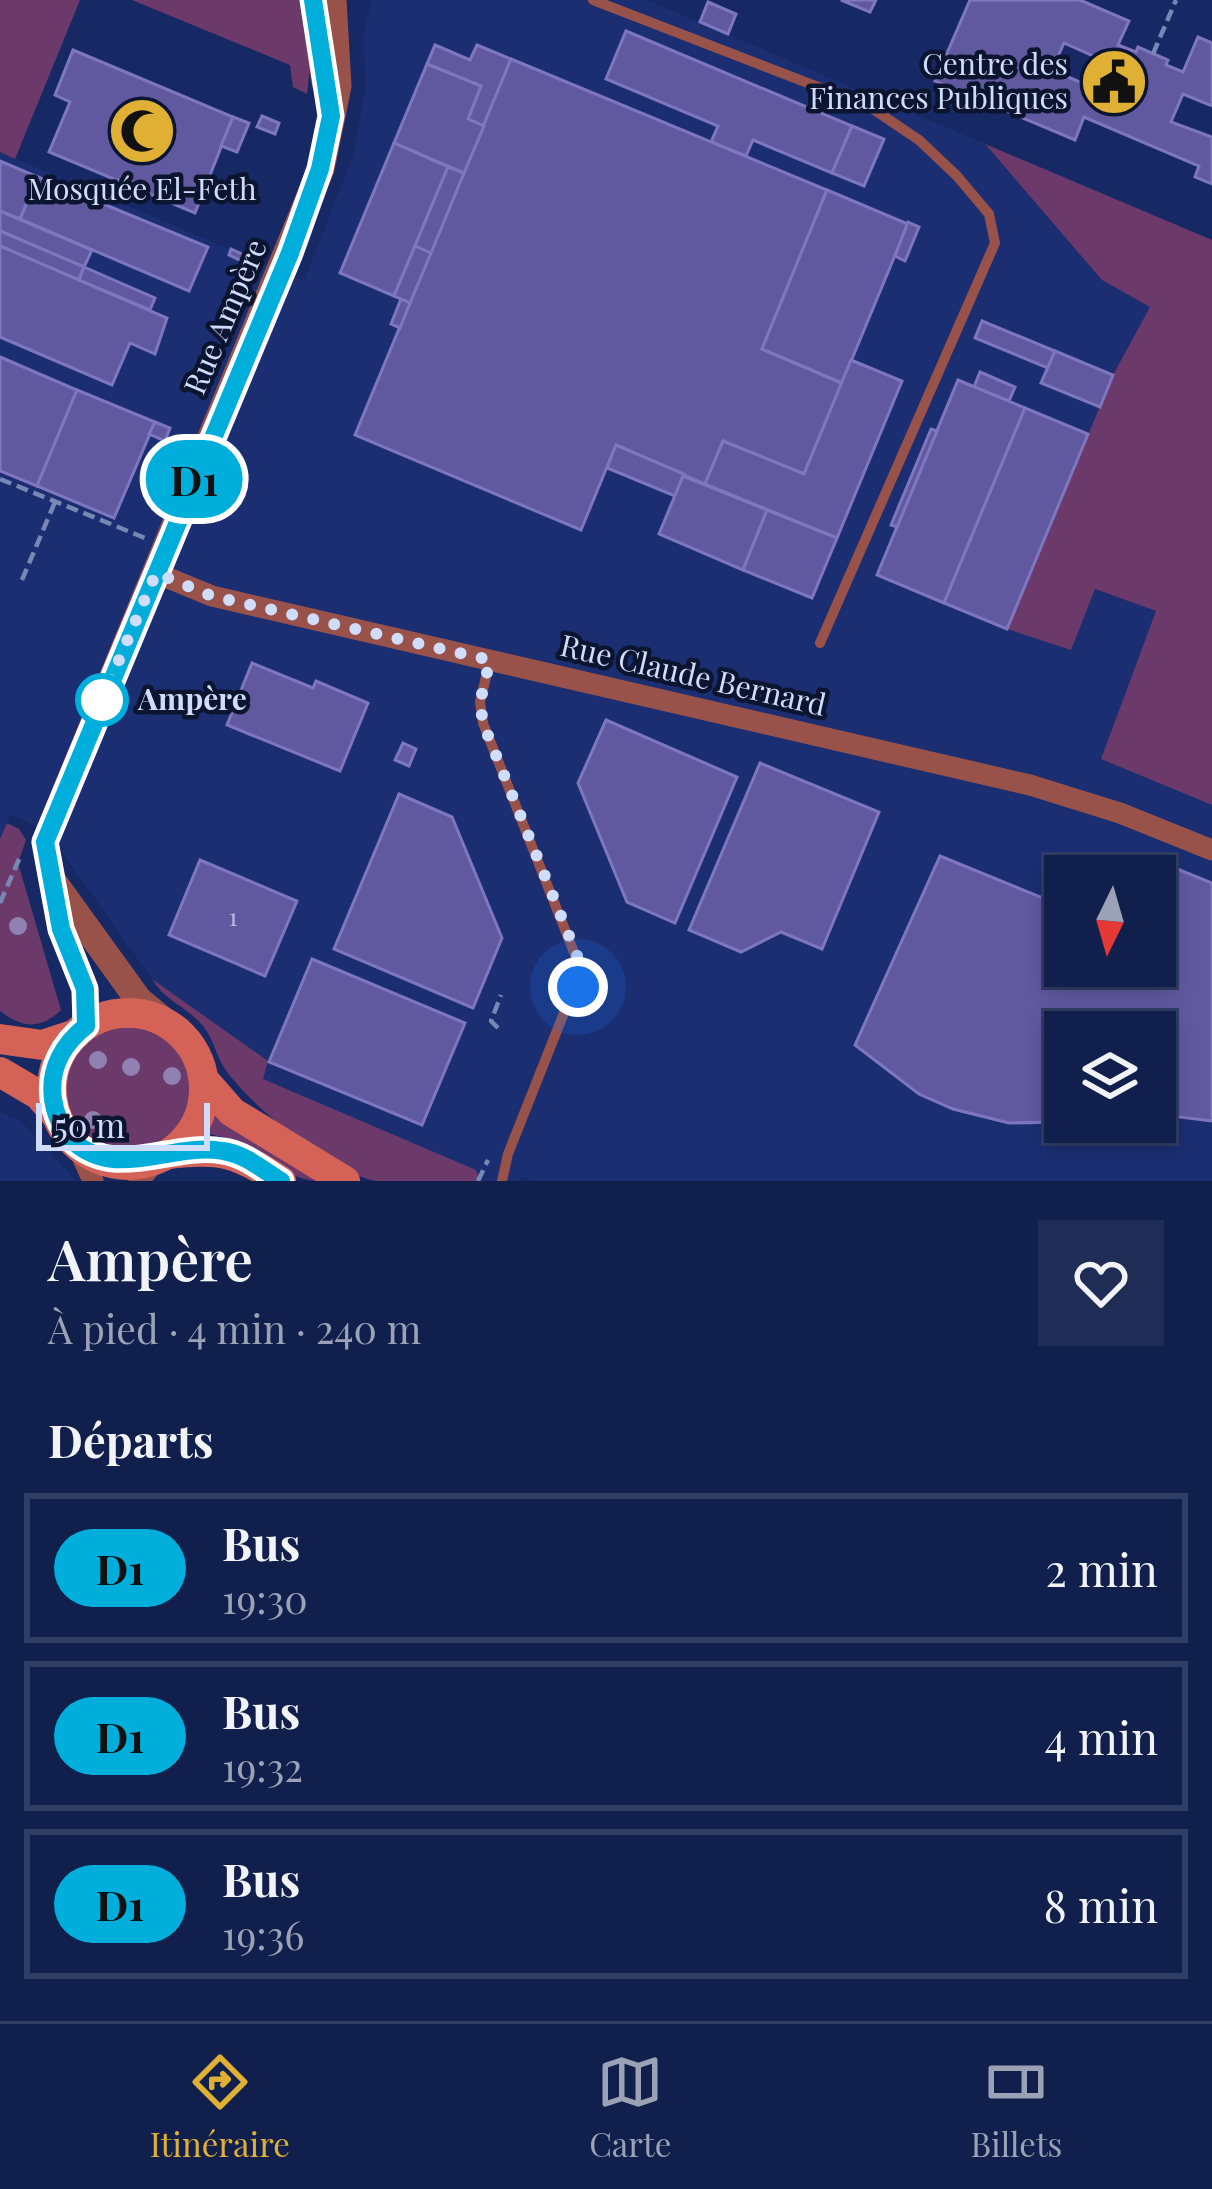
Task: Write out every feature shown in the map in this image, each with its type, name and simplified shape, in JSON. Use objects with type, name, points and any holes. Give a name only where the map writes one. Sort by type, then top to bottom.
[{"type":"main road","points":[[0,1039],[42,1045],[122,1013],[168,1024],[195,1052],[204,1080],[232,1112],[345,1181]]},
{"type":"main road","points":[[58,1117],[52,1088],[55,1068],[81,1030]]},
{"type":"main road","points":[[0,1072],[39,1095],[76,1145],[92,1156],[119,1164],[154,1165],[209,1150],[242,1157],[281,1181]]},
{"type":"main road","points":[[154,1165],[183,1142],[199,1118],[204,1080]]},
{"type":"street","name":"Rue Ampère","points":[[313,0],[331,116]]},
{"type":"street","name":"Rue Ampère","points":[[81,1030],[85,989],[64,941],[45,855],[48,832],[290,253],[320,169],[340,65],[333,0]]},
{"type":"street","name":"Rue Claude Bernard","points":[[156,573],[212,596],[1030,785],[1120,813],[1212,850]]},
{"type":"street","points":[[50,875],[138,999],[168,1024]]},
{"type":"street","points":[[76,1145],[93,1181]]},
{"type":"lane","points":[[593,0],[870,107],[919,140],[989,214],[994,243],[820,644]]},
{"type":"lane","points":[[490,660],[480,702],[483,723],[581,970],[502,1181]]},
{"type":"lane","points":[[242,1157],[264,1181]]},
{"type":"path","points":[[1154,54],[1176,0]]},
{"type":"path","points":[[0,478],[152,541]]},
{"type":"path","points":[[22,580],[56,500]]},
{"type":"path","points":[[0,903],[22,852]]},
{"type":"path","points":[[498,1028],[491,1021],[501,995]]},
{"type":"shaded area","points":[[0,0],[80,0],[15,159],[0,152]]},
{"type":"shaded area","points":[[132,0],[299,0],[310,67],[307,94],[293,87],[290,65]]},
{"type":"shaded area","points":[[372,0],[647,0],[985,144],[1102,280],[1150,307],[1113,375],[1008,628],[1094,589],[1157,611],[1101,759],[1212,805],[1212,1181],[533,1181],[520,1177],[519,1181],[480,1181],[475,1170],[262,1079],[267,1061],[152,979],[48,832],[11,814],[0,839],[0,152],[304,281],[354,154],[365,90],[364,31]]},
{"type":"shaded area","points":[[985,144],[1212,240],[1212,805],[1101,759],[1156,611],[1095,589],[1071,650],[1007,629],[1113,375],[1150,307],[1102,280]]},
{"type":"shaded area","points":[[7,823],[26,840],[18,863],[61,1010],[38,1024],[16,1021],[0,1011],[0,839]]},
{"type":"shaded area","points":[[152,979],[268,1061],[263,1079],[476,1170],[480,1181],[377,1181],[317,1153],[239,1086],[200,1023]]},
{"type":"shaded area","points":[[128,1028],[152,1033],[172,1046],[185,1066],[190,1090],[185,1114],[172,1134],[152,1147],[128,1152],[104,1147],[84,1134],[71,1114],[66,1090],[71,1066],[84,1046],[104,1033]]},
{"type":"shaded area","points":[[0,1112],[21,1121],[76,1181],[0,1181]]},
{"type":"shaded area","points":[[215,1113],[319,1181],[291,1174],[237,1143],[206,1134]]},
{"type":"building","points":[[841,0],[876,0],[870,12]]},
{"type":"building","points":[[970,0],[1080,0],[1129,21],[1118,45],[1136,52],[1138,47],[1183,72],[1198,37],[1212,43],[1212,106],[1183,94],[1171,122],[1212,137],[1212,184],[1195,177],[1199,166],[1084,117],[1075,140],[935,81]],"holes":[[[1064,43],[1102,60],[1091,87],[1052,70]]]},
{"type":"building","points":[[708,2],[736,14],[728,34],[700,22]]},
{"type":"building","points":[[626,31],[852,126],[832,173],[753,140],[746,156],[711,142],[718,126],[606,79]]},
{"type":"building","points":[[435,45],[470,60],[477,45],[511,59],[484,126],[468,119],[481,86],[427,64]]},
{"type":"building","name":"Mosquée El-Feth","points":[[73,50],[233,117],[195,213],[49,152],[70,102],[55,95]]},
{"type":"building","points":[[511,59],[827,190],[762,349],[842,383],[804,474],[723,441],[705,484],[616,445],[581,530],[355,435]]},
{"type":"building","points":[[427,64],[481,86],[468,119],[484,126],[464,173],[394,143]]},
{"type":"building","points":[[262,116],[279,123],[275,134],[257,127]]},
{"type":"building","points":[[233,117],[249,123],[237,152],[221,146]]},
{"type":"building","points":[[852,126],[884,139],[864,186],[832,173]]},
{"type":"building","points":[[394,143],[448,167],[394,296],[340,273]]},
{"type":"building","points":[[0,161],[38,177],[20,219],[0,211]]},
{"type":"building","points":[[448,167],[464,173],[431,253],[415,246]]},
{"type":"building","points":[[38,177],[208,247],[189,291],[20,219]]},
{"type":"building","points":[[827,190],[908,224],[842,383],[762,349]]},
{"type":"building","points":[[0,211],[92,250],[84,267],[0,231]]},
{"type":"building","points":[[908,222],[919,227],[905,261],[895,256]]},
{"type":"building","points":[[0,231],[84,267],[79,280],[0,246]]},
{"type":"building","points":[[0,246],[167,318],[155,354],[130,343],[112,385],[0,337]]},
{"type":"building","points":[[415,246],[431,253],[410,303],[394,296]]},
{"type":"building","points":[[231,249],[251,258],[248,264],[229,255]]},
{"type":"building","points":[[84,267],[155,298],[150,310],[79,280]]},
{"type":"building","points":[[401,299],[410,303],[400,328],[391,324]]},
{"type":"building","points":[[982,321],[1055,351],[1048,368],[975,338]]},
{"type":"building","points":[[1055,351],[1113,375],[1100,407],[1041,383]]},
{"type":"building","points":[[0,357],[77,390],[37,486],[0,471]]},
{"type":"building","points":[[851,360],[902,381],[837,538],[705,484],[723,441],[804,474]]},
{"type":"building","points":[[980,372],[1015,387],[1009,401],[974,387]]},
{"type":"building","points":[[958,380],[1025,408],[944,603],[877,575]]},
{"type":"building","points":[[77,390],[155,422],[114,518],[37,486]]},
{"type":"building","points":[[1025,408],[1088,434],[1007,629],[944,603]]},
{"type":"building","points":[[155,422],[170,428],[165,441],[149,434]]},
{"type":"building","points":[[931,429],[937,431],[897,527],[891,525]]},
{"type":"building","points":[[616,445],[684,474],[675,496],[607,468]]},
{"type":"building","points":[[683,476],[767,510],[743,570],[659,534]]},
{"type":"building","points":[[767,510],[837,538],[812,598],[743,570]]},
{"type":"building","points":[[252,663],[313,688],[316,681],[368,703],[340,771],[227,725]]},
{"type":"building","points":[[606,720],[737,777],[675,923],[627,902],[578,783]]},
{"type":"building","points":[[403,743],[416,749],[409,766],[395,760]]},
{"type":"building","points":[[760,763],[879,812],[822,949],[781,932],[741,952],[689,930]]},
{"type":"building","points":[[399,794],[452,817],[502,938],[473,1008],[334,949]]},
{"type":"building","points":[[940,856],[1044,898],[1044,987],[1176,987],[1176,868],[1212,883],[1212,1121],[1176,1117],[1176,1011],[1044,1011],[1044,1122],[1009,1123],[953,1109],[919,1094],[855,1045]]},
{"type":"building","points":[[200,860],[297,901],[265,976],[169,935]]},
{"type":"building","points":[[312,959],[465,1023],[422,1125],[269,1062]]},
{"type":"bus line","name":"D1","points":[[281,1181],[221,1150],[168,1154],[138,1164],[110,1162],[76,1145],[65,1131],[54,1107],[53,1078],[63,1049],[86,1026],[87,999],[64,941],[45,842],[290,253],[320,169],[331,116],[313,0]]},
{"type":"place","name":"Centre des Finances Publiques","points":[[1114,82]]},
{"type":"place","name":"Mosquée El-Feth","points":[[142,131]]},
{"type":"place","name":"Ampère","points":[[102,700]]},
{"type":"route","points":[[102,700],[156,573],[212,596],[490,660],[480,712],[578,958],[578,987]]}]
